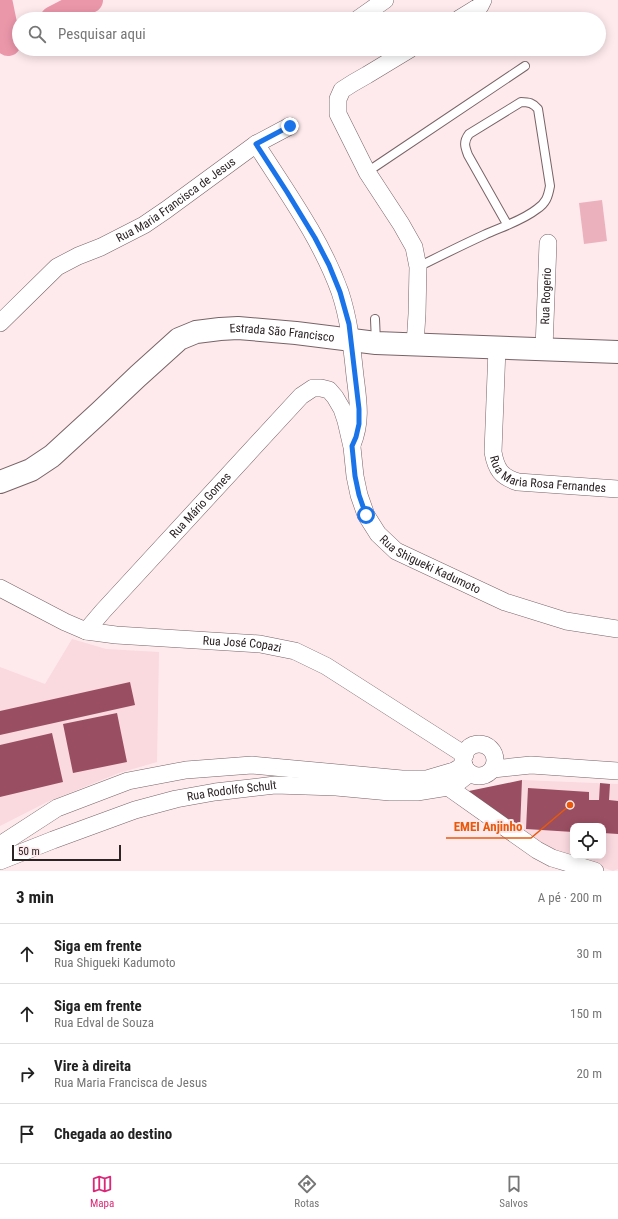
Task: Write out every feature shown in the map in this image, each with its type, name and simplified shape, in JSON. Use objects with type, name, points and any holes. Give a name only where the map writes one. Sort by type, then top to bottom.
[{"type":"main road","name":"Estrada São Francisco","points":[[0,482],[31,470],[52,456],[179,339],[196,332],[238,328],[296,332],[351,341],[376,343],[618,352]]},
{"type":"street","points":[[368,12],[385,0]]},
{"type":"street","points":[[470,12],[480,6],[483,0]]},
{"type":"street","points":[[398,56],[342,90],[338,99],[338,114],[367,172],[414,247],[418,267],[418,307],[415,345]]},
{"type":"street","name":"Rua Maria Francisca de Jesus","points":[[0,323],[57,267],[144,225],[256,144],[290,126]]},
{"type":"street","points":[[256,144],[315,238],[329,265],[340,292],[349,324],[359,409],[359,424],[352,446]]},
{"type":"street","name":"Rua Rogerio","points":[[544,349],[548,242]]},
{"type":"street","name":"Rua Maria Rosa Fernandes","points":[[497,348],[493,452],[495,464],[501,472],[511,480],[518,482],[618,489]]},
{"type":"street","name":"Rua Mário Gomes","points":[[86,631],[103,610],[301,396],[313,388],[321,388]]},
{"type":"street","name":"Rua Shigueki Kadumoto","points":[[321,388],[329,390],[342,409],[352,446],[355,476],[359,495],[366,515],[378,534],[396,551],[505,602],[566,621],[618,629]]},
{"type":"street","name":"Rua José Copazi","points":[[0,588],[65,622],[86,631],[116,635],[260,644],[295,651],[326,666],[466,764]]},
{"type":"street","points":[[490,749],[495,758],[493,769],[489,773],[479,776],[466,764],[467,750],[476,745],[486,746],[490,749],[532,765]]},
{"type":"street","name":"Rua Rodolfo Schult","points":[[0,845],[57,808],[128,781],[186,770],[252,765],[402,779],[428,779],[454,771],[466,764]]},
{"type":"street","name":"Rua Rodolfo Schult","points":[[0,861],[135,810],[176,799],[215,792],[276,785],[336,787],[390,792],[417,792],[448,787],[456,784],[466,764]]},
{"type":"street","points":[[493,769],[532,765],[618,771]]},
{"type":"street","points":[[208,768],[215,781],[215,792]]},
{"type":"street","points":[[448,787],[537,850],[552,858],[595,871]]},
{"type":"street","points":[[48,814],[47,828],[54,840]]},
{"type":"lane","points":[[367,172],[525,66]]},
{"type":"lane","points":[[418,267],[476,238],[507,224],[538,209],[547,199],[550,186],[538,109],[529,102],[522,102],[469,134],[465,140],[465,147],[468,155],[507,224]]},
{"type":"lane","points":[[375,319],[376,343]]},
{"type":"shaded area","points":[[602,200],[607,241],[584,244],[579,203]]},
{"type":"shaded area","points":[[72,639],[106,649],[159,652],[157,762],[119,773],[47,802],[0,826],[0,667],[45,684]]},
{"type":"shaded area","points":[[522,780],[618,784],[618,869],[613,871],[578,859],[606,859],[606,823],[570,823],[570,856],[561,853],[520,830]]},
{"type":"building","points":[[130,682],[135,705],[0,735],[0,711]]},
{"type":"building","points":[[117,713],[127,762],[73,773],[63,724]]},
{"type":"building","points":[[52,733],[63,782],[0,797],[0,745]]},
{"type":"building","points":[[522,780],[520,830],[464,792]]},
{"type":"building","points":[[600,783],[610,784],[609,800],[618,801],[618,834],[606,833],[606,823],[570,823],[570,832],[526,829],[528,788],[589,792],[589,800],[599,800]]},
{"type":"waterway","points":[[67,12],[90,0]]},
{"type":"waterway","points":[[0,4],[8,43]]},
{"type":"place","name":"EMEI Anjinho","points":[[570,805]]},
{"type":"route","points":[[290,126],[256,144],[315,238],[329,265],[340,292],[349,324],[359,409],[359,424],[352,446],[355,476],[359,495],[366,515]]}]
